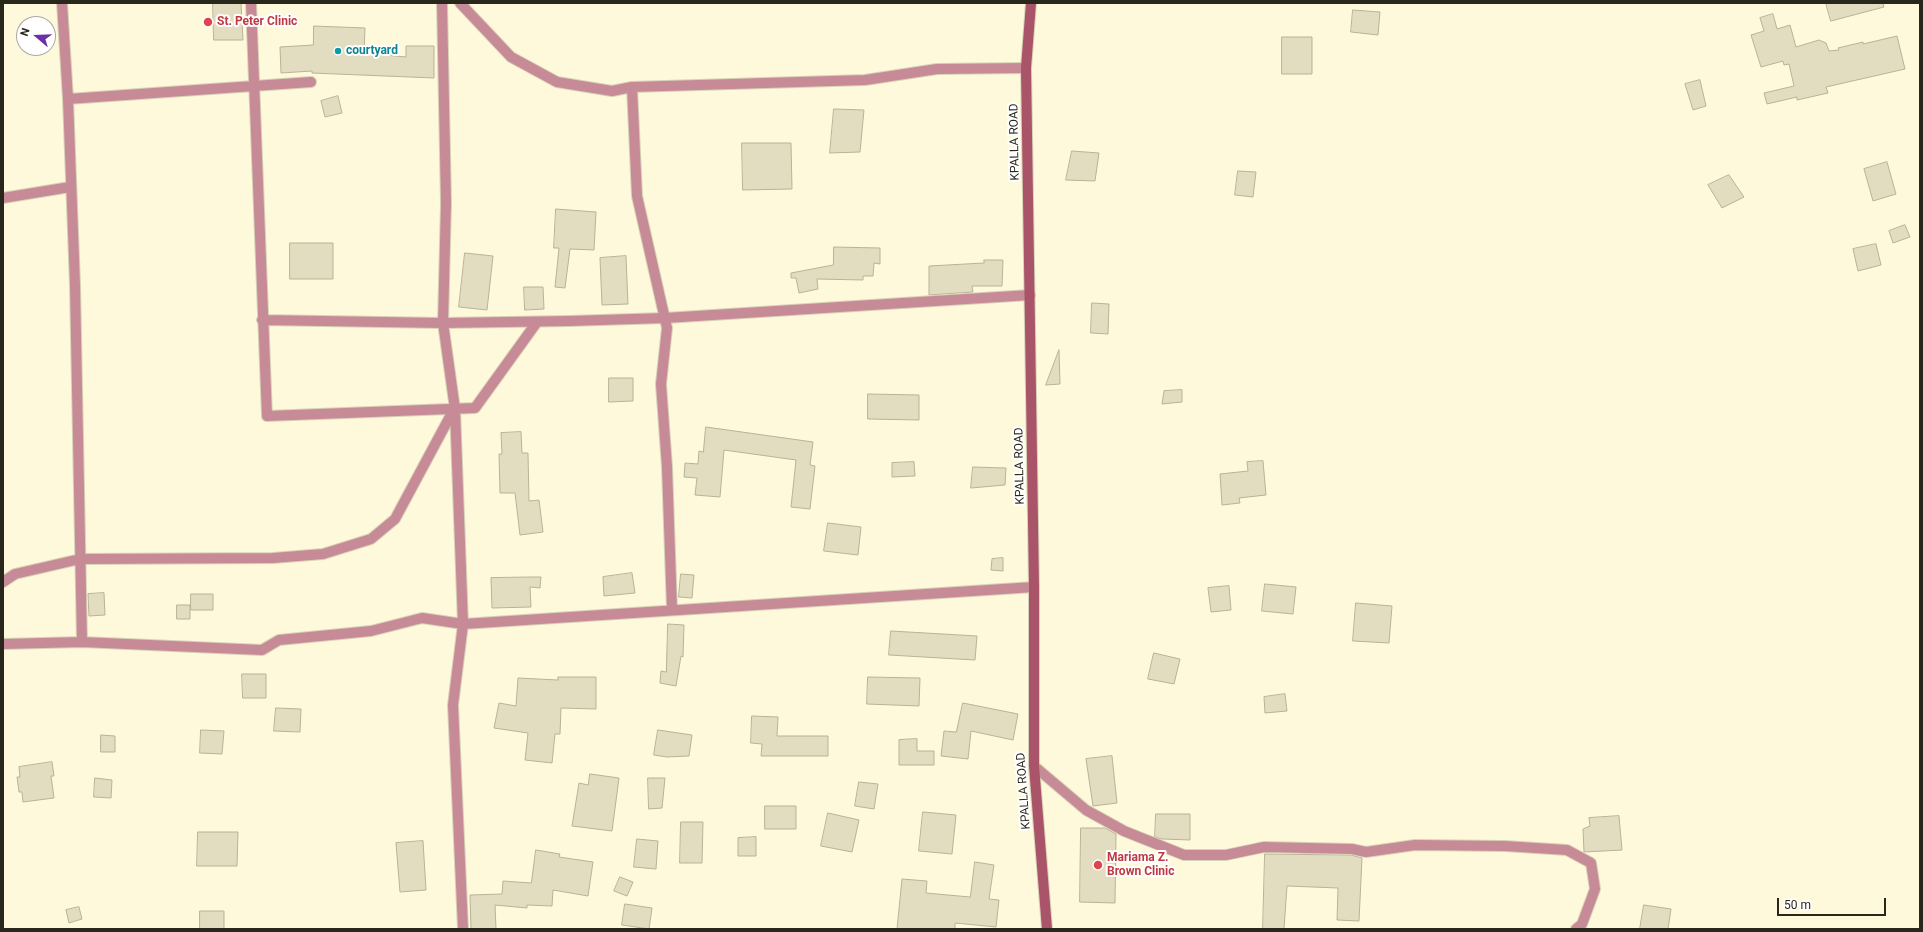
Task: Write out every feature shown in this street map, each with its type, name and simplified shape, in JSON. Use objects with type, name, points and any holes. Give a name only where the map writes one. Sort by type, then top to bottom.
[{"type":"street","points":[[62,3],[68,99],[70,188],[75,285],[82,642]]},
{"type":"street","points":[[251,3],[262,320],[267,416],[475,408],[537,322]]},
{"type":"street","points":[[442,3],[446,203],[443,323],[454,409],[463,624],[453,705],[463,929]]},
{"type":"street","points":[[460,3],[511,57],[557,82],[612,91],[632,87],[865,80],[937,69],[1026,68]]},
{"type":"street","name":"KPALLA ROAD","points":[[1031,3],[1026,68],[1034,587],[1034,766],[1047,929]]},
{"type":"street","points":[[68,99],[311,82]]},
{"type":"street","points":[[632,87],[637,196],[667,328],[661,384],[667,467],[672,610]]},
{"type":"street","points":[[3,198],[70,188]]},
{"type":"street","points":[[262,320],[443,323],[665,318],[1030,295]]},
{"type":"street","points":[[3,582],[15,574],[80,559],[287,556],[323,554],[371,539],[395,519],[454,409]]},
{"type":"street","points":[[3,644],[82,642],[262,650],[279,640],[371,631],[422,618],[463,624],[1034,587]]},
{"type":"street","points":[[1034,766],[1086,810],[1124,831],[1184,855],[1226,855],[1264,847],[1352,849],[1366,852],[1415,845],[1505,846],[1567,850],[1592,863],[1595,889],[1582,924],[1576,929]]},
{"type":"building","points":[[213,3],[241,3],[243,40],[214,40]]},
{"type":"building","points":[[1826,3],[1883,3],[1884,7],[1831,21]]},
{"type":"building","points":[[1353,10],[1380,12],[1378,35],[1351,32]]},
{"type":"building","points":[[1773,14],[1777,29],[1790,25],[1796,47],[1819,40],[1826,43],[1829,51],[1839,50],[1838,48],[1897,36],[1905,69],[1826,87],[1828,93],[1797,100],[1797,97],[1767,104],[1764,93],[1794,86],[1789,64],[1784,65],[1783,61],[1761,67],[1751,35],[1764,31],[1760,18]]},
{"type":"building","points":[[314,26],[365,28],[364,53],[406,57],[406,46],[434,46],[434,78],[312,73],[312,71],[281,73],[280,47],[313,45]]},
{"type":"building","points":[[1282,37],[1312,37],[1312,74],[1282,74]]},
{"type":"building","points":[[1700,80],[1706,106],[1693,110],[1685,84]]},
{"type":"building","points":[[338,96],[342,113],[325,117],[321,101]]},
{"type":"building","points":[[834,109],[864,110],[860,152],[830,153]]},
{"type":"building","points":[[742,143],[791,143],[792,189],[743,190]]},
{"type":"building","points":[[1072,151],[1099,153],[1095,181],[1066,180]]},
{"type":"building","points":[[1887,162],[1896,194],[1873,201],[1864,169]]},
{"type":"building","points":[[1238,171],[1256,172],[1253,197],[1235,195]]},
{"type":"building","points":[[1729,175],[1744,197],[1722,208],[1708,185]]},
{"type":"building","points":[[556,209],[596,212],[594,250],[570,249],[565,288],[555,287],[559,248],[554,248]]},
{"type":"building","points":[[1905,225],[1910,237],[1893,243],[1889,231]]},
{"type":"building","points":[[290,243],[333,243],[333,279],[290,279]]},
{"type":"building","points":[[1876,244],[1881,265],[1858,271],[1853,249]]},
{"type":"building","points":[[834,247],[880,248],[880,264],[874,263],[873,276],[863,276],[863,280],[817,279],[818,289],[799,293],[796,278],[791,278],[791,273],[833,265]]},
{"type":"building","points":[[465,253],[493,256],[487,310],[459,307]]},
{"type":"building","points":[[626,256],[628,304],[602,305],[600,258]]},
{"type":"building","points":[[984,260],[1003,260],[1002,286],[972,286],[973,292],[929,295],[929,266],[984,263]]},
{"type":"building","points":[[524,287],[543,287],[544,309],[525,310]]},
{"type":"building","points":[[1092,303],[1109,304],[1108,334],[1091,333]]},
{"type":"building","points":[[1059,350],[1060,384],[1046,385]]},
{"type":"building","points":[[609,378],[633,378],[633,401],[609,402]]},
{"type":"building","points":[[1182,390],[1182,402],[1162,404],[1164,391]]},
{"type":"building","points":[[868,394],[919,395],[919,420],[868,419]]},
{"type":"building","points":[[706,427],[813,442],[810,465],[815,466],[810,509],[791,507],[796,460],[724,450],[720,497],[695,495],[697,478],[684,477],[685,463],[698,464],[699,451],[703,452]]},
{"type":"building","points":[[521,432],[522,453],[528,453],[529,501],[539,500],[543,532],[520,535],[515,493],[500,493],[499,454],[502,454],[501,433]]},
{"type":"building","points":[[1263,461],[1266,495],[1239,498],[1240,503],[1222,505],[1220,474],[1248,471],[1247,462]]},
{"type":"building","points":[[914,462],[915,476],[892,477],[892,463]]},
{"type":"building","points":[[973,467],[1006,468],[1005,485],[971,488]]},
{"type":"building","points":[[828,523],[861,527],[858,555],[824,551]]},
{"type":"building","points":[[1003,558],[1003,571],[991,570],[992,559]]},
{"type":"building","points":[[632,573],[635,593],[604,596],[603,577]]},
{"type":"building","points":[[681,574],[694,575],[692,598],[679,597]]},
{"type":"building","points":[[541,577],[540,588],[530,587],[531,607],[492,608],[491,578]]},
{"type":"building","points":[[1265,584],[1296,587],[1293,614],[1262,611]]},
{"type":"building","points":[[1229,586],[1231,610],[1211,612],[1208,588]]},
{"type":"building","points":[[104,593],[105,615],[89,616],[88,594]]},
{"type":"building","points":[[191,594],[213,594],[213,610],[191,610]]},
{"type":"building","points":[[1356,603],[1392,606],[1389,643],[1353,641]]},
{"type":"building","points":[[177,605],[190,605],[190,619],[177,619]]},
{"type":"building","points":[[668,624],[684,625],[683,657],[681,656],[676,686],[660,683],[661,671],[666,672]]},
{"type":"building","points":[[891,631],[977,636],[975,660],[889,655]]},
{"type":"building","points":[[1154,653],[1180,659],[1174,684],[1148,679]]},
{"type":"building","points":[[242,674],[266,674],[266,698],[243,698]]},
{"type":"building","points":[[558,677],[596,677],[596,709],[561,708],[560,734],[555,734],[552,763],[525,760],[528,733],[494,728],[499,703],[516,706],[518,678],[558,680]]},
{"type":"building","points":[[868,677],[920,678],[919,706],[867,704]]},
{"type":"building","points":[[1285,694],[1287,711],[1265,713],[1264,697]]},
{"type":"building","points":[[963,703],[1018,714],[1013,740],[971,731],[968,759],[941,756],[944,731],[956,732]]},
{"type":"building","points":[[276,708],[301,709],[300,732],[274,731]]},
{"type":"building","points":[[752,716],[778,717],[777,736],[828,736],[828,756],[761,756],[762,744],[751,743]]},
{"type":"building","points":[[201,730],[224,731],[222,754],[200,753]]},
{"type":"building","points":[[658,730],[692,735],[689,756],[667,757],[654,755]]},
{"type":"building","points":[[101,735],[115,736],[115,752],[101,752]]},
{"type":"building","points":[[917,739],[917,751],[934,751],[934,765],[899,765],[899,740]]},
{"type":"building","points":[[1112,756],[1117,803],[1093,806],[1086,759]]},
{"type":"building","points":[[52,762],[54,776],[51,776],[54,798],[23,802],[22,792],[19,792],[17,777],[20,777],[19,767]]},
{"type":"building","points":[[590,774],[619,778],[612,831],[572,826],[579,783],[588,785]]},
{"type":"building","points":[[95,778],[112,780],[111,798],[94,797]]},
{"type":"building","points":[[648,778],[665,778],[662,808],[649,809]]},
{"type":"building","points":[[859,782],[878,784],[874,809],[855,806]]},
{"type":"building","points":[[765,806],[796,806],[796,829],[765,829]]},
{"type":"building","points":[[923,812],[956,815],[952,854],[919,851]]},
{"type":"building","points":[[828,813],[859,820],[852,852],[821,846]]},
{"type":"building","points":[[1156,814],[1190,814],[1190,840],[1162,839],[1155,837]]},
{"type":"building","points":[[1619,816],[1622,850],[1584,852],[1583,829],[1590,826],[1589,818]]},
{"type":"building","points":[[681,822],[703,822],[702,863],[680,863]]},
{"type":"building","name":"Mariama Z. Brown Clinic","points":[[1081,828],[1105,828],[1116,834],[1115,903],[1080,902]]},
{"type":"building","points":[[198,832],[238,832],[237,866],[197,866]]},
{"type":"building","points":[[756,837],[756,856],[738,856],[738,838]]},
{"type":"building","points":[[637,839],[658,841],[656,869],[634,867]]},
{"type":"building","points":[[423,841],[426,890],[400,892],[396,843]]},
{"type":"building","points":[[536,850],[560,854],[559,857],[593,862],[588,896],[553,890],[552,906],[527,905],[527,908],[495,905],[496,929],[471,929],[470,895],[502,894],[503,881],[531,883]]},
{"type":"building","points":[[1265,854],[1351,855],[1362,858],[1359,921],[1337,920],[1338,888],[1287,886],[1284,929],[1263,929]]},
{"type":"building","points":[[975,862],[994,865],[989,899],[999,900],[996,927],[955,923],[955,929],[897,929],[902,879],[927,881],[926,893],[970,897]]},
{"type":"building","points":[[620,877],[633,882],[627,896],[614,891]]},
{"type":"building","points":[[625,904],[652,908],[649,929],[622,925]]},
{"type":"building","points":[[1644,905],[1671,909],[1668,929],[1640,929]]},
{"type":"building","points":[[79,907],[82,919],[69,923],[66,910]]},
{"type":"building","points":[[200,911],[224,911],[224,929],[200,929]]},
{"type":"place","name":"St. Peter Clinic","points":[[208,22]]},
{"type":"place","name":"courtyard","points":[[338,51]]},
{"type":"place","name":"Mariama Z. Brown Clinic","points":[[1098,865]]}]
